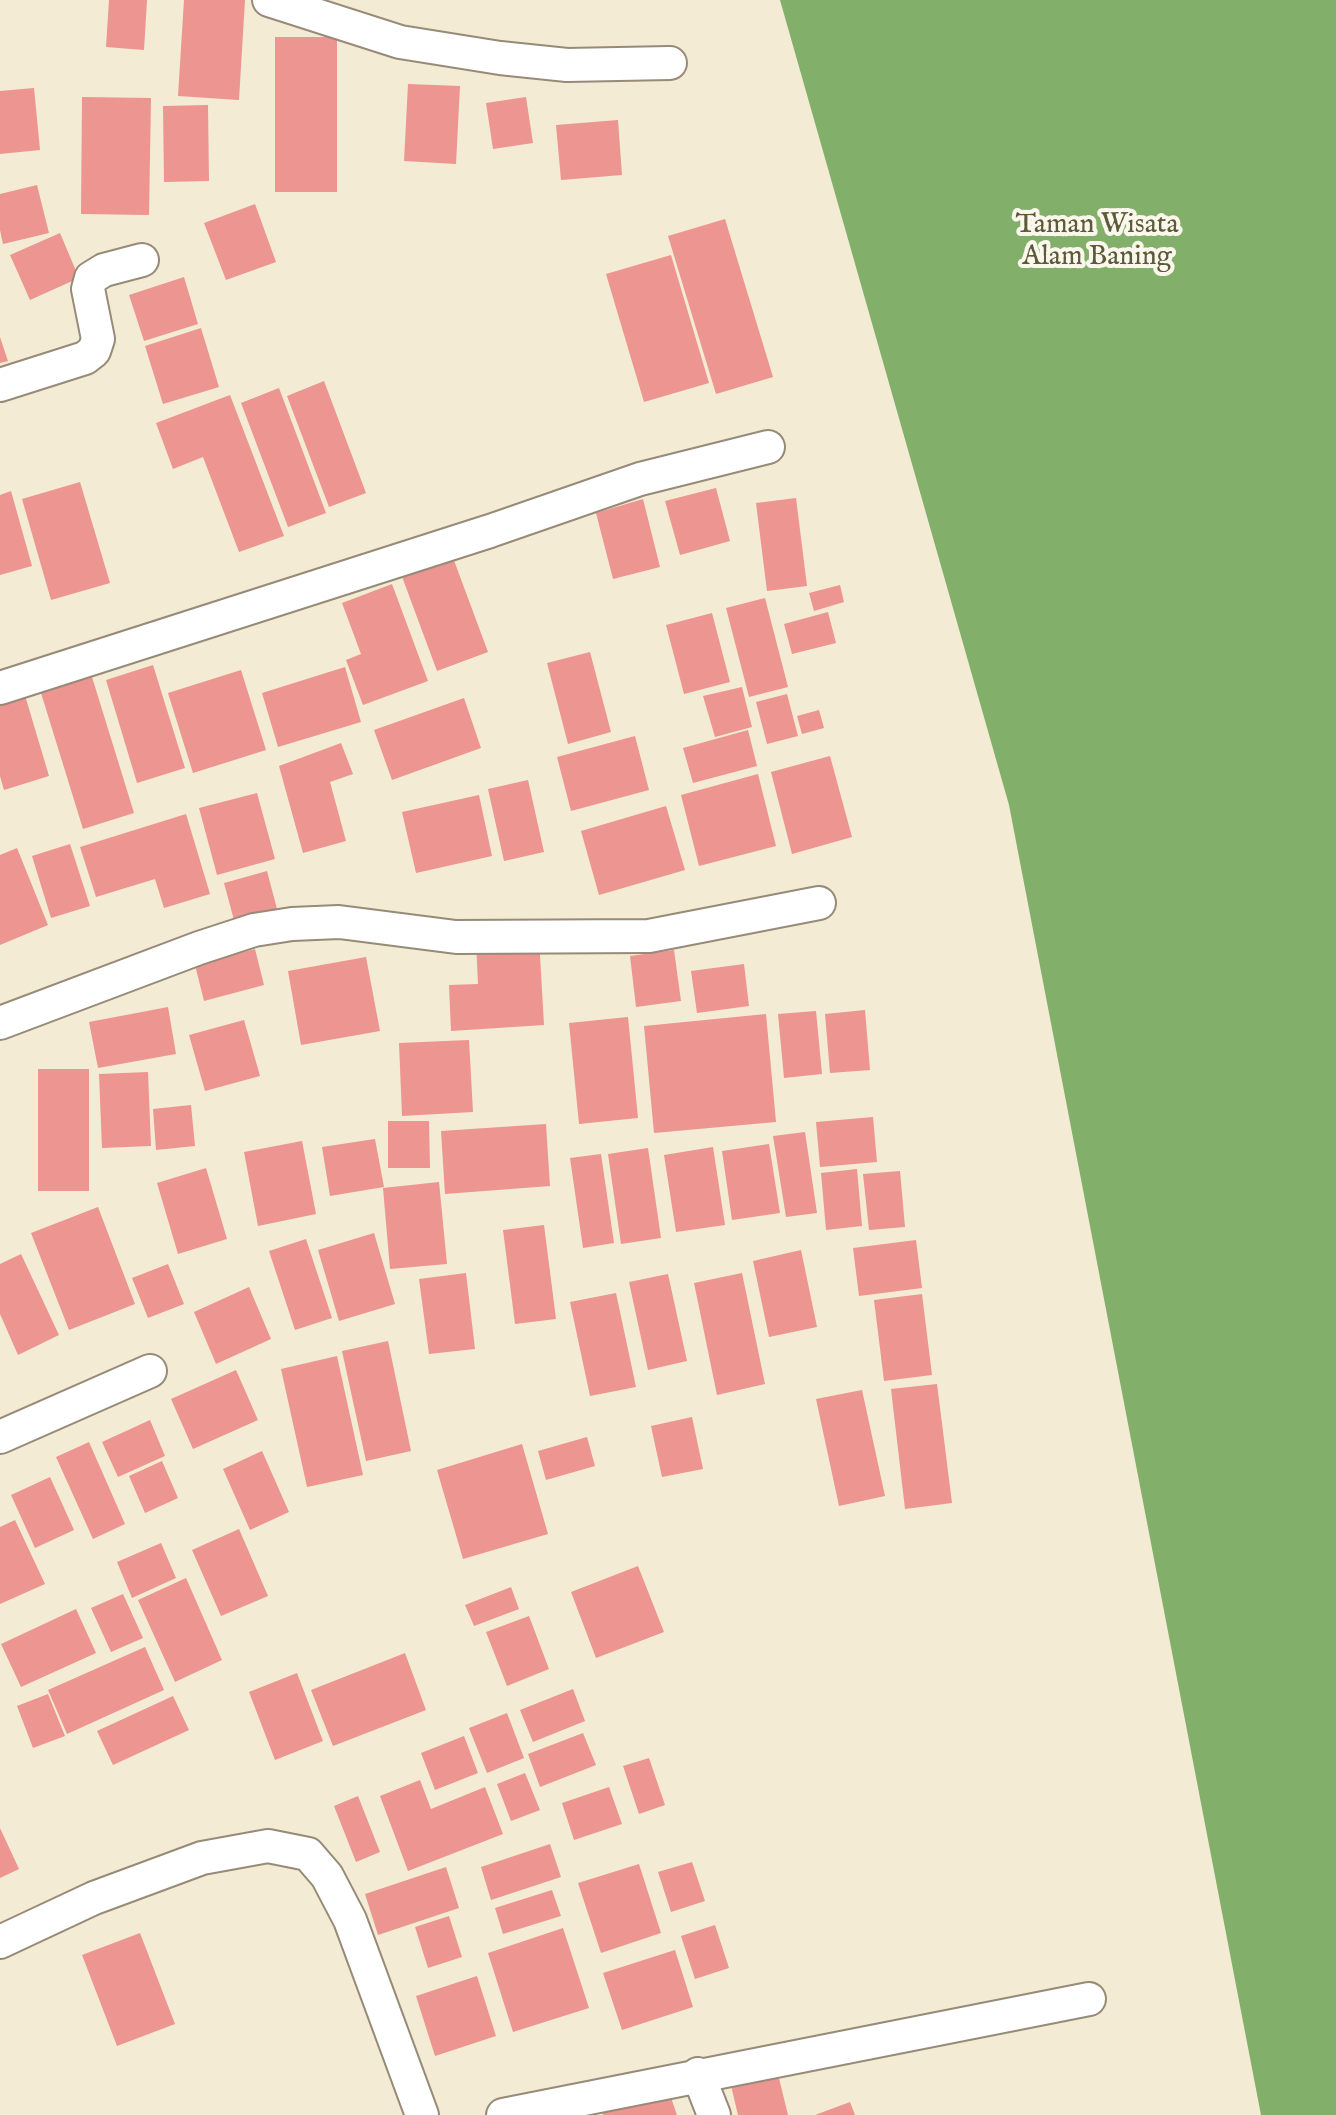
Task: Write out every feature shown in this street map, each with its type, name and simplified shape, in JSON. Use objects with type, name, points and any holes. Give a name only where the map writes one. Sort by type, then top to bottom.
[{"type":"street","points":[[269,0],[400,42],[486,56],[567,65],[670,63]]},
{"type":"street","points":[[0,385],[85,358],[94,351],[98,339],[88,289],[91,278],[104,270],[142,260]]},
{"type":"street","points":[[0,688],[490,531],[640,479],[768,447]]},
{"type":"street","points":[[0,1023],[199,948],[254,930],[292,924],[339,922],[456,937],[649,936],[819,903]]},
{"type":"street","points":[[0,1437],[150,1371]]},
{"type":"street","points":[[0,1942],[94,1898],[202,1858],[268,1846],[308,1854],[327,1876],[350,1920],[422,2115]]},
{"type":"street","points":[[503,2115],[1089,1999]]},
{"type":"street","points":[[698,2074],[714,2115]]},
{"type":"green space","name":"Taman Wisata Alam Baning","points":[[780,0],[1336,0],[1336,2115],[1261,2115],[1009,805]]},
{"type":"building","points":[[109,0],[147,0],[144,50],[106,47]]},
{"type":"building","points":[[184,0],[245,0],[239,100],[178,96]]},
{"type":"building","points":[[275,37],[337,37],[337,192],[275,192]]},
{"type":"building","points":[[408,84],[460,86],[456,164],[404,161]]},
{"type":"building","points":[[34,88],[40,150],[0,154],[0,91]]},
{"type":"building","points":[[82,97],[151,98],[149,215],[81,214]]},
{"type":"building","points":[[526,97],[533,143],[493,149],[486,103]]},
{"type":"building","points":[[208,105],[209,181],[164,182],[163,106]]},
{"type":"building","points":[[618,120],[622,175],[561,180],[556,125]]},
{"type":"building","points":[[37,185],[49,233],[3,244],[0,194]]},
{"type":"building","points":[[255,204],[276,262],[226,280],[204,223]]},
{"type":"building","points":[[725,219],[773,377],[716,394],[668,236]]},
{"type":"building","points":[[60,233],[79,278],[30,300],[10,255]]},
{"type":"building","points":[[671,255],[709,383],[644,402],[606,274]]},
{"type":"building","points":[[184,277],[198,324],[144,341],[129,295]]},
{"type":"building","points":[[201,328],[219,387],[163,404],[145,346]]},
{"type":"building","points":[[0,337],[8,361],[0,363]]},
{"type":"building","points":[[324,381],[366,493],[329,507],[287,396]]},
{"type":"building","points":[[279,388],[326,513],[288,527],[241,403]]},
{"type":"building","points":[[230,395],[284,536],[239,552],[203,457],[173,469],[156,423]]},
{"type":"building","points":[[80,482],[110,583],[51,600],[22,499]]},
{"type":"building","points":[[716,488],[730,541],[680,555],[665,501]]},
{"type":"building","points":[[11,491],[32,566],[0,575],[0,495]]},
{"type":"building","points":[[796,498],[807,586],[767,591],[756,503]]},
{"type":"building","points":[[643,499],[660,567],[613,579],[596,513]]},
{"type":"building","points":[[452,555],[488,652],[437,671],[401,574]]},
{"type":"building","points":[[392,584],[428,681],[363,705],[346,660],[361,654],[342,603]]},
{"type":"building","points":[[840,585],[844,602],[814,611],[809,593]]},
{"type":"building","points":[[765,598],[788,687],[749,697],[726,608]]},
{"type":"building","points":[[828,612],[836,643],[792,654],[784,624]]},
{"type":"building","points":[[712,613],[730,682],[684,694],[666,625]]},
{"type":"building","points":[[590,652],[611,732],[568,744],[547,663]]},
{"type":"building","points":[[88,664],[134,813],[83,829],[37,680]]},
{"type":"building","points":[[153,665],[185,768],[137,783],[106,680]]},
{"type":"building","points":[[345,667],[361,722],[278,747],[262,693]]},
{"type":"building","points":[[241,670],[266,750],[193,773],[168,693]]},
{"type":"building","points":[[742,687],[752,727],[715,737],[703,696]]},
{"type":"building","points":[[24,692],[49,776],[4,790],[0,776],[0,699]]},
{"type":"building","points":[[787,694],[798,736],[767,744],[756,702]]},
{"type":"building","points":[[464,698],[481,748],[392,780],[374,730]]},
{"type":"building","points":[[819,710],[824,728],[802,734],[797,716]]},
{"type":"building","points":[[748,730],[757,766],[693,783],[683,748]]},
{"type":"building","points":[[635,736],[649,790],[571,811],[557,757]]},
{"type":"building","points":[[341,743],[353,774],[330,782],[346,841],[303,853],[279,766]]},
{"type":"building","points":[[830,756],[852,837],[792,854],[771,772]]},
{"type":"building","points":[[758,774],[776,846],[699,866],[681,795]]},
{"type":"building","points":[[528,780],[544,852],[504,861],[488,789]]},
{"type":"building","points":[[257,793],[275,859],[217,875],[199,808]]},
{"type":"building","points":[[479,795],[492,856],[416,873],[402,812]]},
{"type":"building","points":[[666,806],[685,870],[599,895],[581,831]]},
{"type":"building","points":[[186,814],[210,894],[164,908],[155,879],[96,897],[80,847]]},
{"type":"building","points":[[70,844],[90,906],[51,918],[32,856]]},
{"type":"building","points":[[17,848],[48,925],[0,945],[0,855]]},
{"type":"building","points":[[267,871],[277,909],[234,920],[224,883]]},
{"type":"building","points":[[539,938],[544,1025],[451,1031],[449,985],[478,984],[476,942]]},
{"type":"building","points":[[255,949],[264,985],[204,1001],[195,965]]},
{"type":"building","points":[[674,950],[681,1001],[636,1007],[630,956]]},
{"type":"building","points":[[366,957],[380,1031],[301,1045],[288,971]]},
{"type":"building","points":[[744,964],[749,1006],[697,1013],[691,971]]},
{"type":"building","points":[[168,1007],[176,1054],[98,1068],[89,1022]]},
{"type":"building","points":[[865,1010],[870,1070],[830,1073],[825,1014]]},
{"type":"building","points":[[816,1011],[822,1074],[784,1078],[778,1014]]},
{"type":"building","points":[[766,1014],[776,1122],[654,1133],[644,1026]]},
{"type":"building","points":[[628,1017],[638,1118],[579,1124],[569,1023]]},
{"type":"building","points":[[244,1020],[260,1076],[205,1091],[189,1035]]},
{"type":"building","points":[[469,1040],[473,1112],[402,1116],[399,1043]]},
{"type":"building","points":[[38,1069],[89,1069],[89,1191],[38,1191]]},
{"type":"building","points":[[148,1072],[151,1146],[102,1148],[99,1074]]},
{"type":"building","points":[[191,1105],[195,1146],[156,1150],[153,1109]]},
{"type":"building","points":[[873,1117],[877,1162],[820,1167],[816,1122]]},
{"type":"building","points":[[388,1121],[429,1121],[430,1168],[388,1168]]},
{"type":"building","points":[[546,1124],[550,1186],[445,1194],[441,1131]]},
{"type":"building","points":[[805,1132],[817,1213],[786,1217],[773,1136]]},
{"type":"building","points":[[375,1139],[384,1187],[330,1196],[322,1147]]},
{"type":"building","points":[[302,1141],[316,1214],[258,1226],[244,1152]]},
{"type":"building","points":[[769,1144],[780,1213],[732,1220],[722,1151]]},
{"type":"building","points":[[713,1147],[725,1225],[676,1232],[664,1155]]},
{"type":"building","points":[[648,1148],[661,1238],[621,1244],[608,1154]]},
{"type":"building","points":[[601,1154],[614,1243],[583,1248],[570,1158]]},
{"type":"building","points":[[206,1168],[227,1239],[178,1254],[157,1183]]},
{"type":"building","points":[[857,1169],[862,1226],[826,1230],[821,1173]]},
{"type":"building","points":[[900,1171],[905,1227],[869,1230],[863,1174]]},
{"type":"building","points":[[439,1182],[447,1264],[390,1269],[383,1188]]},
{"type":"building","points":[[98,1207],[135,1304],[69,1330],[31,1233]]},
{"type":"building","points":[[544,1225],[556,1319],[515,1324],[503,1230]]},
{"type":"building","points":[[374,1233],[395,1304],[339,1321],[318,1250]]},
{"type":"building","points":[[306,1239],[332,1318],[295,1330],[269,1251]]},
{"type":"building","points":[[916,1240],[922,1288],[859,1296],[853,1248]]},
{"type":"building","points":[[801,1250],[817,1327],[769,1337],[753,1261]]},
{"type":"building","points":[[21,1254],[59,1335],[18,1355],[0,1314],[0,1264]]},
{"type":"building","points":[[168,1264],[184,1304],[148,1318],[132,1278]]},
{"type":"building","points":[[466,1273],[475,1349],[429,1354],[419,1279]]},
{"type":"building","points":[[742,1273],[765,1384],[717,1395],[694,1283]]},
{"type":"building","points":[[668,1274],[687,1361],[648,1370],[629,1282]]},
{"type":"building","points":[[249,1287],[271,1339],[216,1364],[194,1312]]},
{"type":"building","points":[[616,1293],[636,1387],[590,1396],[570,1302]]},
{"type":"building","points":[[922,1294],[932,1375],[884,1381],[874,1300]]},
{"type":"building","points":[[388,1341],[411,1451],[366,1461],[342,1351]]},
{"type":"building","points":[[337,1356],[363,1475],[307,1487],[281,1369]]},
{"type":"building","points":[[236,1370],[258,1420],[193,1449],[171,1399]]},
{"type":"building","points":[[937,1384],[952,1503],[905,1509],[891,1389]]},
{"type":"building","points":[[862,1390],[885,1496],[839,1506],[816,1399]]},
{"type":"building","points":[[692,1417],[703,1469],[662,1477],[651,1426]]},
{"type":"building","points":[[150,1420],[165,1456],[118,1477],[102,1442]]},
{"type":"building","points":[[587,1437],[595,1466],[546,1480],[538,1451]]},
{"type":"building","points":[[89,1442],[125,1524],[93,1539],[56,1457]]},
{"type":"building","points":[[522,1444],[548,1534],[463,1559],[437,1470]]},
{"type":"building","points":[[262,1451],[289,1512],[250,1530],[223,1469]]},
{"type":"building","points":[[162,1461],[178,1498],[145,1513],[129,1476]]},
{"type":"building","points":[[50,1477],[74,1530],[35,1548],[11,1495]]},
{"type":"building","points":[[15,1520],[45,1584],[0,1604],[0,1527]]},
{"type":"building","points":[[239,1529],[268,1596],[221,1616],[192,1550]]},
{"type":"building","points":[[161,1543],[176,1578],[132,1598],[117,1562]]},
{"type":"building","points":[[638,1566],[664,1632],[596,1658],[571,1592]]},
{"type":"building","points":[[186,1578],[222,1660],[175,1682],[138,1600]]},
{"type":"building","points":[[511,1587],[519,1609],[474,1626],[465,1605]]},
{"type":"building","points":[[123,1594],[143,1638],[111,1652],[91,1608]]},
{"type":"building","points":[[76,1609],[96,1653],[21,1687],[1,1644]]},
{"type":"building","points":[[529,1616],[549,1669],[507,1686],[486,1632]]},
{"type":"building","points":[[145,1647],[164,1690],[67,1734],[48,1690]]},
{"type":"building","points":[[405,1653],[426,1710],[333,1746],[311,1690]]},
{"type":"building","points":[[297,1673],[323,1741],[275,1760],[249,1692]]},
{"type":"building","points":[[573,1689],[585,1721],[533,1742],[520,1710]]},
{"type":"building","points":[[48,1694],[65,1736],[33,1748],[17,1706]]},
{"type":"building","points":[[173,1696],[189,1730],[113,1765],[97,1731]]},
{"type":"building","points":[[507,1713],[524,1758],[487,1773],[469,1728]]},
{"type":"building","points":[[583,1733],[596,1765],[540,1787],[528,1754]]},
{"type":"building","points":[[464,1736],[478,1773],[435,1790],[421,1753]]},
{"type":"building","points":[[649,1758],[665,1805],[639,1814],[623,1766]]},
{"type":"building","points":[[525,1773],[540,1810],[511,1821],[497,1784]]},
{"type":"building","points":[[420,1780],[431,1809],[485,1787],[503,1834],[408,1871],[380,1796]]},
{"type":"building","points":[[609,1787],[622,1824],[574,1840],[562,1803]]},
{"type":"building","points":[[358,1796],[380,1852],[356,1862],[334,1806]]},
{"type":"building","points":[[0,1828],[19,1869],[0,1878]]},
{"type":"building","points":[[550,1844],[561,1877],[491,1900],[481,1867]]},
{"type":"building","points":[[692,1862],[705,1901],[671,1912],[658,1872]]},
{"type":"building","points":[[639,1864],[661,1933],[601,1953],[578,1883]]},
{"type":"building","points":[[446,1867],[459,1908],[378,1935],[365,1894]]},
{"type":"building","points":[[552,1890],[561,1916],[503,1934],[495,1908]]},
{"type":"building","points":[[449,1916],[462,1957],[428,1968],[415,1927]]},
{"type":"building","points":[[715,1925],[729,1968],[695,1979],[681,1936]]},
{"type":"building","points":[[563,1928],[589,2008],[513,2032],[488,1953]]},
{"type":"building","points":[[140,1933],[175,2024],[117,2046],[82,1955]]},
{"type":"building","points":[[675,1950],[693,2007],[622,2030],[603,1973]]},
{"type":"building","points":[[477,1976],[496,2036],[435,2056],[416,1996]]},
{"type":"building","points":[[776,2066],[788,2115],[738,2115],[729,2077]]},
{"type":"building","points":[[667,2086],[677,2115],[603,2115],[601,2108]]},
{"type":"building","points":[[850,2102],[855,2115],[815,2115]]}]
